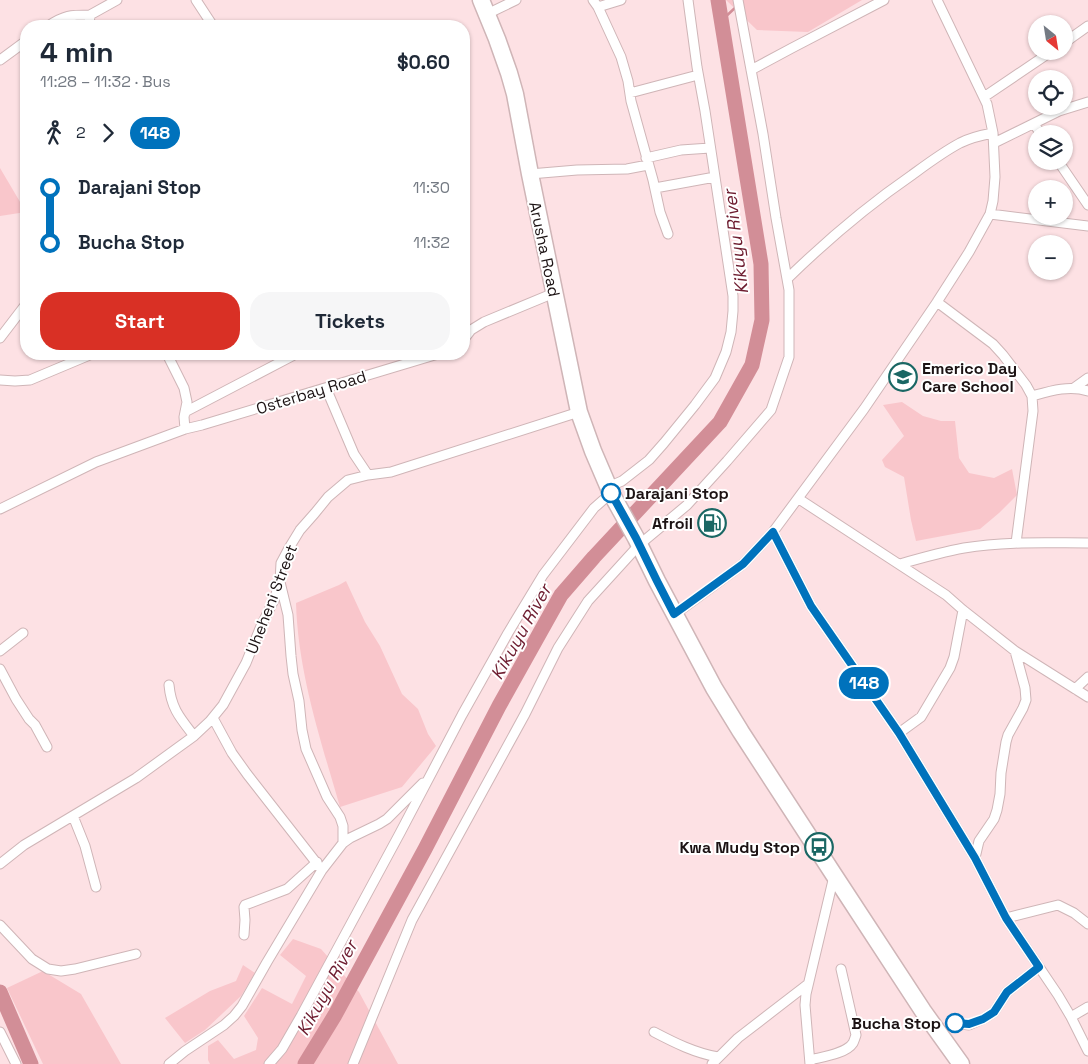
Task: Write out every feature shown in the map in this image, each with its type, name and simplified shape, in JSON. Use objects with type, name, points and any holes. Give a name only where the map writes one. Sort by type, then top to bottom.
[{"type":"highway","name":"Arusha Road","points":[[484,7],[497,39],[515,94],[579,412],[611,493],[714,688],[834,876],[923,1011],[961,1064]]},
{"type":"street","points":[[57,20],[72,15],[90,15],[117,0]]},
{"type":"street","points":[[196,0],[209,20]]},
{"type":"street","points":[[484,7],[516,0]]},
{"type":"street","points":[[622,0],[596,3],[621,57],[660,212],[668,234]]},
{"type":"street","points":[[269,1064],[282,1049],[301,1016],[480,682],[542,575],[594,508],[622,481],[649,460],[664,443],[715,378],[726,352],[731,332],[733,296],[688,0]]},
{"type":"street","points":[[352,1064],[412,920],[525,714],[558,648],[588,601],[638,541],[687,505],[771,410],[789,357],[789,290],[738,0]]},
{"type":"street","points":[[751,70],[884,0]]},
{"type":"street","points":[[674,614],[743,564],[773,532],[864,409],[937,302],[990,214],[995,177],[993,133],[987,104],[937,0]]},
{"type":"street","points":[[89,20],[90,15]]},
{"type":"street","points":[[1073,37],[1088,26]]},
{"type":"street","points":[[0,60],[20,45]]},
{"type":"street","points":[[984,97],[1039,60]]},
{"type":"street","points":[[630,93],[698,75]]},
{"type":"street","points":[[994,143],[1059,111],[1088,102]]},
{"type":"street","points":[[787,278],[853,219],[898,185],[961,142],[993,133]]},
{"type":"street","points":[[530,174],[577,170],[627,169],[681,150],[710,148]]},
{"type":"street","points":[[1064,170],[1088,205]]},
{"type":"street","points":[[655,188],[715,177]]},
{"type":"street","points":[[990,214],[1088,226]]},
{"type":"street","points":[[470,331],[484,322],[554,293]]},
{"type":"street","points":[[937,302],[992,344],[1003,355],[1032,396],[1033,411],[1016,543]]},
{"type":"street","points":[[0,338],[20,312]]},
{"type":"street","points":[[0,380],[30,380],[78,360]]},
{"type":"street","points":[[169,360],[184,388],[187,402],[184,412],[185,429]]},
{"type":"street","points":[[184,412],[284,360]]},
{"type":"street","name":"Osterbay Road","points":[[0,509],[96,462],[185,429],[202,426],[417,360]]},
{"type":"street","points":[[1074,388],[1088,378]]},
{"type":"street","points":[[326,388],[354,454],[368,474]]},
{"type":"street","points":[[1032,396],[1060,389],[1074,388],[1088,391]]},
{"type":"street","name":"Uheheni Street","points":[[2,862],[24,845],[136,778],[194,736],[213,718],[223,705],[246,663],[274,600],[280,582],[281,563],[289,548],[300,530],[328,497],[348,480],[368,474],[391,472],[579,412]]},
{"type":"street","points":[[799,499],[946,595],[1015,651],[1088,697]]},
{"type":"street","points":[[773,532],[811,606],[899,733],[975,858],[1006,918],[1071,1017],[1088,1051]]},
{"type":"street","points":[[900,564],[939,553],[986,545],[1088,543]]},
{"type":"street","points":[[280,582],[288,615],[288,633],[293,674],[300,701],[302,730],[306,749],[327,797],[340,817],[343,826],[343,843]]},
{"type":"street","points":[[899,733],[921,717],[950,668],[963,610]]},
{"type":"street","points":[[0,651],[23,633]]},
{"type":"street","points":[[975,858],[979,840],[994,819],[997,810],[1001,772],[1008,735],[1026,700],[1025,688],[1015,651]]},
{"type":"street","points":[[0,669],[16,699],[35,725],[47,746]]},
{"type":"street","points":[[1075,689],[1088,676]]},
{"type":"street","points":[[169,685],[170,699],[175,710],[194,736]]},
{"type":"street","points":[[213,718],[232,753],[247,774],[319,866]]},
{"type":"street","points":[[244,935],[245,905],[287,889],[319,866],[350,838],[379,824],[429,776]]},
{"type":"street","points":[[74,816],[85,846],[96,887]]},
{"type":"street","points":[[169,1064],[224,1025],[242,1006],[319,866]]},
{"type":"street","points":[[834,876],[808,984],[805,1005],[810,1062],[848,1049],[856,1035],[841,969]]},
{"type":"street","points":[[1006,918],[1058,905],[1074,912],[1088,924]]},
{"type":"street","points":[[0,925],[32,959],[48,969],[61,971],[75,969],[136,954]]},
{"type":"street","points":[[954,1023],[969,1024],[983,1019],[994,1012],[1007,992],[1039,967]]},
{"type":"street","points":[[712,1064],[738,1038],[808,984]]},
{"type":"street","points":[[1071,1017],[1088,1007]]},
{"type":"street","points":[[0,1032],[16,1064]]},
{"type":"street","points":[[654,1032],[674,1043],[706,1055],[718,1057]]},
{"type":"shaded area","points":[[726,0],[862,0],[808,32],[757,30]]},
{"type":"shaded area","points":[[0,168],[20,202],[20,213],[0,216]]},
{"type":"shaded area","points":[[902,402],[923,416],[941,421],[955,421],[959,458],[969,473],[994,478],[1012,469],[1017,495],[980,529],[916,541],[904,477],[885,467],[882,460],[904,436],[883,405]]},
{"type":"shaded area","points":[[346,581],[365,622],[380,646],[402,694],[418,709],[428,734],[436,746],[402,787],[340,807],[318,732],[306,681],[301,655],[296,603]]},
{"type":"shaded area","points":[[293,939],[321,949],[359,992],[398,1064],[210,1064],[208,1060],[208,1046],[218,1040],[234,1059],[256,1050],[258,1038],[244,1016],[262,988],[292,1004],[306,976],[280,955]]},
{"type":"shaded area","points":[[243,965],[255,973],[241,996],[205,1030],[185,1043],[165,1018],[210,991],[236,981]]},
{"type":"shaded area","points":[[43,971],[81,994],[121,1064],[43,1064],[7,988]]},
{"type":"waterway","name":"Kikuyu River","points":[[305,1064],[335,1015],[425,849],[499,706],[561,595],[720,422],[752,365],[762,320],[761,264],[718,0]]},
{"type":"waterway","points":[[721,21],[737,6]]},
{"type":"waterway","points":[[0,992],[31,1064]]},
{"type":"bus line","name":"148","points":[[611,493],[674,614],[743,564],[773,532],[811,606],[899,733],[975,858],[1006,918],[1039,967],[1007,992],[994,1012],[983,1019],[969,1024],[955,1023]]},
{"type":"place","name":"Emerico Day Care School","points":[[903,377]]},
{"type":"place","name":"Darajani Stop","points":[[611,493]]},
{"type":"place","name":"Afroil","points":[[712,523]]},
{"type":"place","name":"Kwa Mudy Stop","points":[[819,847]]},
{"type":"place","name":"Bucha Stop","points":[[955,1023]]}]
